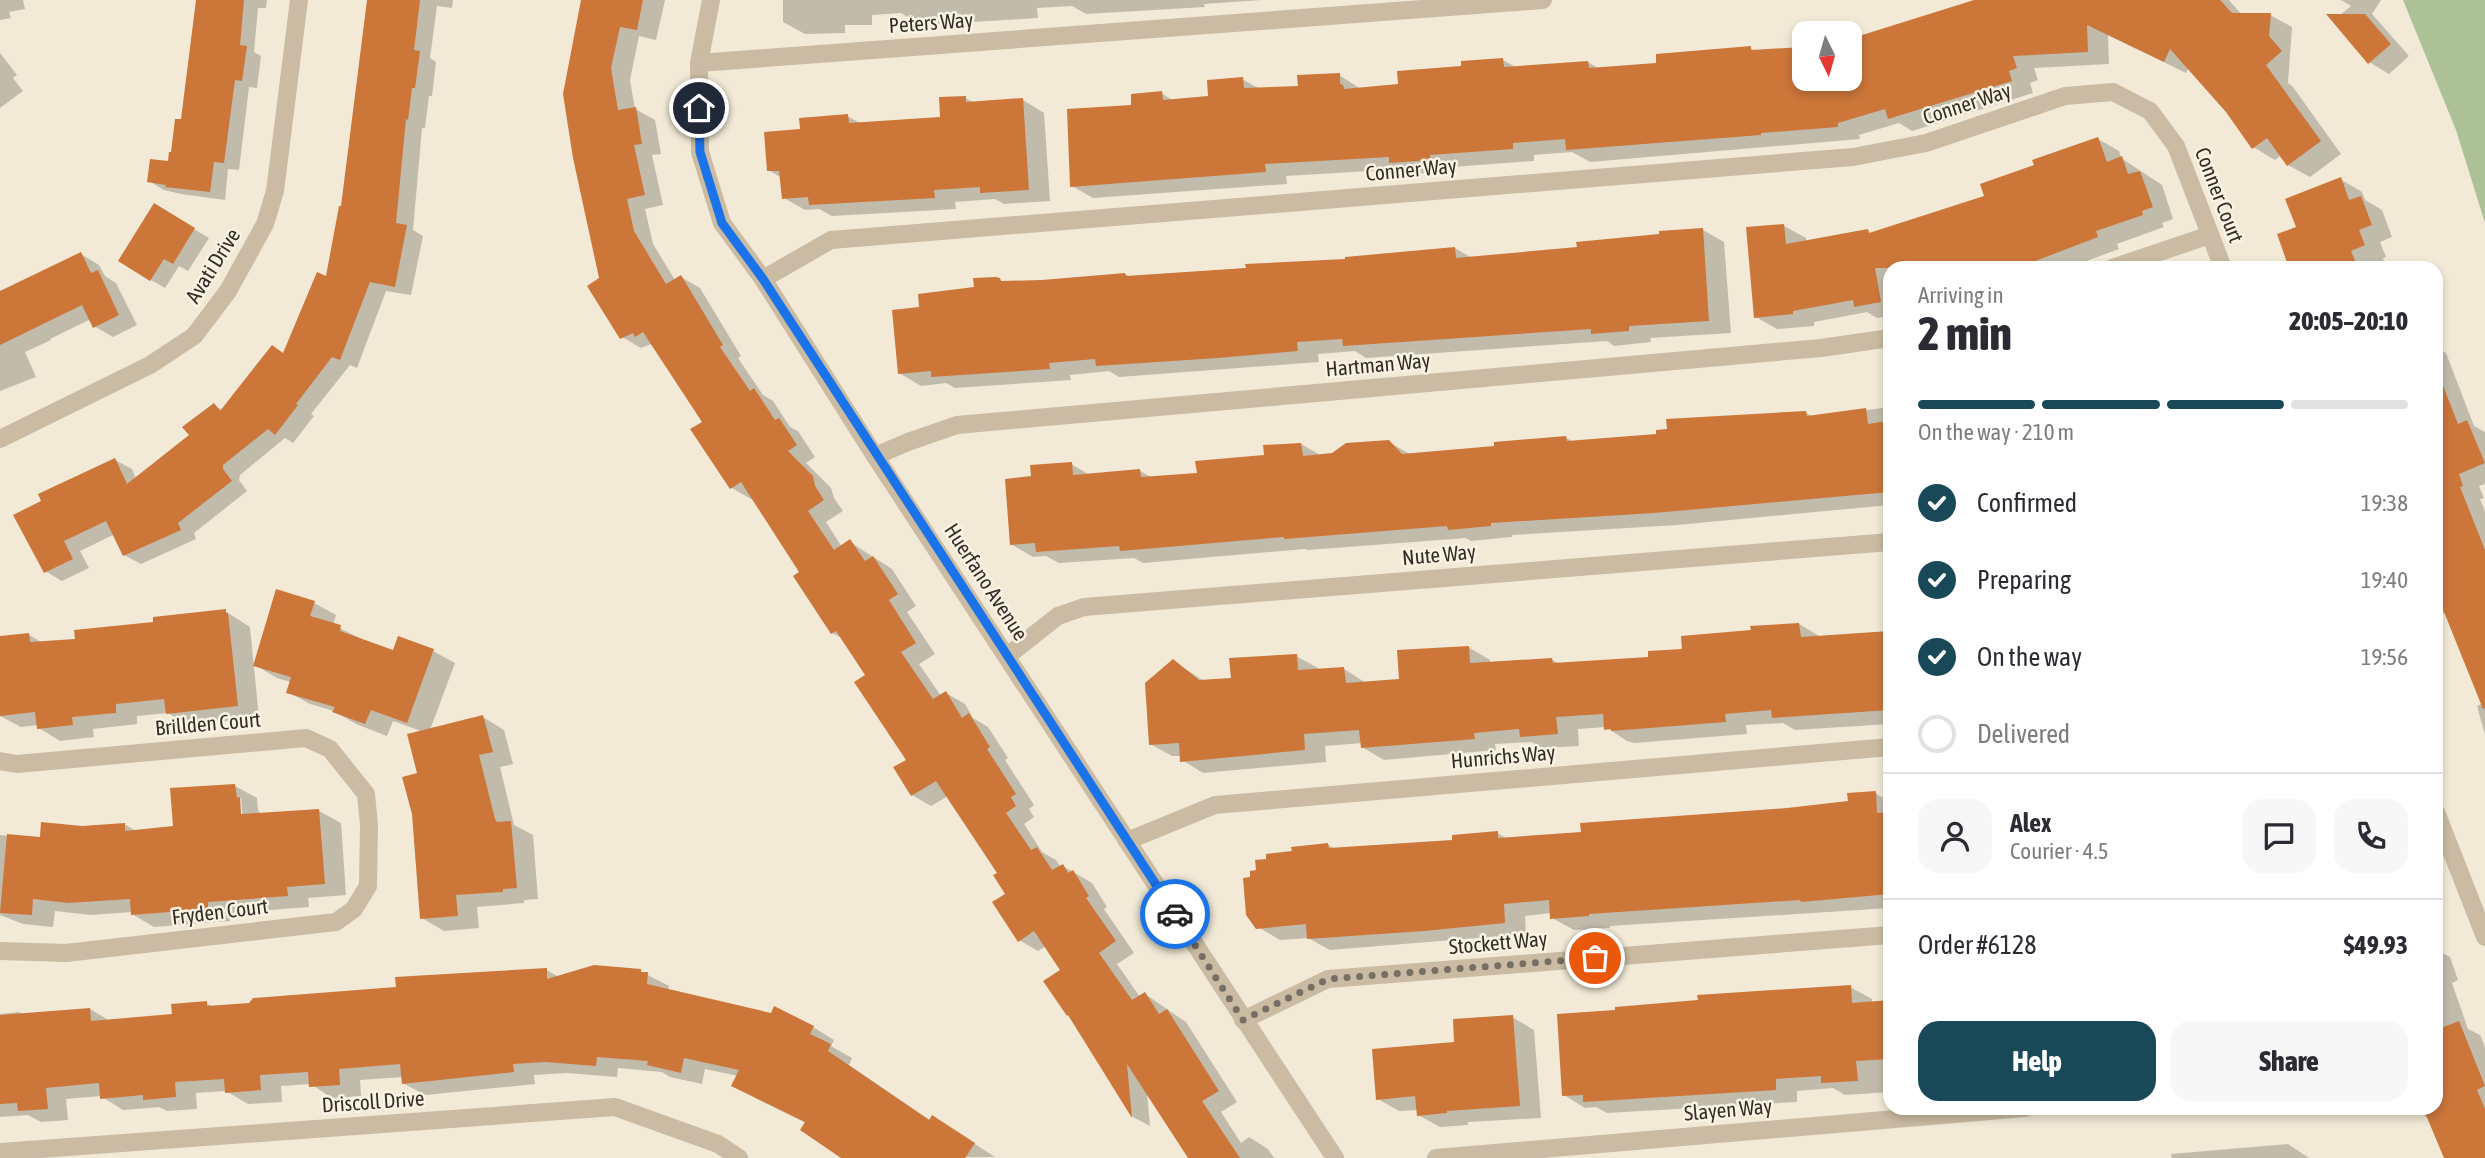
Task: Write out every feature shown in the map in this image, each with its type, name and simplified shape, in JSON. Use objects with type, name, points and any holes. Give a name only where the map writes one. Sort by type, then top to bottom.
[{"type":"street","name":"Avati Drive","points":[[0,439],[150,365],[194,336],[228,291],[265,224],[275,191],[299,0]]},
{"type":"street","name":"Huerfano Avenue","points":[[711,0],[699,64],[700,152],[722,223],[763,279],[1335,1158]]},
{"type":"street","name":"Peters Way","points":[[699,64],[1543,0]]},
{"type":"street","name":"Conner Court","points":[[2065,96],[2113,92],[2150,111],[2176,146],[2219,261]]},
{"type":"street","name":"Conner Way","points":[[763,279],[831,240],[1853,157],[1926,143],[2065,96]]},
{"type":"street","points":[[2133,261],[2210,235]]},
{"type":"street","name":"Hartman Way","points":[[876,456],[957,425],[1821,348],[1883,339]]},
{"type":"street","name":"Nute Way","points":[[1007,656],[1058,617],[1084,607],[1883,542]]},
{"type":"street","name":"Brillden Court","points":[[0,761],[17,764],[306,738],[330,749],[366,794],[369,825]]},
{"type":"street","name":"Hunrichs Way","points":[[1127,841],[1215,805],[1883,748]]},
{"type":"street","name":"Fryden Court","points":[[0,951],[65,953],[335,922],[354,909],[368,887],[369,825]]},
{"type":"street","points":[[2443,830],[2485,937]]},
{"type":"street","name":"Stockett Way","points":[[1243,1020],[1328,979],[1883,936]]},
{"type":"street","name":"Driscoll Drive","points":[[0,1152],[615,1107],[718,1144],[739,1158]]},
{"type":"street","name":"Slayen Way","points":[[1436,1158],[1943,1115]]},
{"type":"green space","points":[[2403,0],[2485,0],[2485,223],[2456,130]]},
{"type":"building","points":[[196,0],[244,0],[240,45],[247,46],[242,81],[235,80],[224,163],[214,162],[210,192],[165,187],[166,185],[147,182],[150,159],[168,161],[175,119],[181,119]]},
{"type":"building","points":[[367,0],[420,0],[414,50],[420,51],[415,88],[412,88],[408,120],[406,119],[396,223],[407,225],[395,287],[370,282],[340,360],[332,357],[275,435],[268,429],[223,465],[232,481],[178,523],[181,530],[123,556],[106,521],[64,541],[73,559],[44,573],[13,515],[41,501],[38,494],[115,458],[127,484],[189,435],[182,427],[214,403],[220,411],[272,345],[283,353],[317,272],[326,276],[341,206]]},
{"type":"building","points":[[581,0],[643,0],[637,30],[620,27],[611,68],[618,110],[636,107],[642,144],[634,145],[645,195],[627,199],[634,231],[666,284],[681,275],[723,345],[720,347],[750,391],[754,388],[775,420],[779,418],[797,445],[788,451],[813,476],[815,486],[824,500],[808,511],[834,550],[850,539],[865,561],[873,556],[898,594],[889,600],[916,643],[901,652],[933,699],[946,691],[962,718],[969,713],[990,747],[987,749],[1016,794],[1011,797],[1016,806],[1006,813],[1031,850],[1037,847],[1052,870],[1063,864],[1068,873],[1073,870],[1089,896],[1086,898],[1116,941],[1099,953],[1132,1000],[1145,992],[1159,1014],[1167,1009],[1219,1091],[1202,1101],[1240,1158],[1188,1158],[1127,1064],[1132,1118],[1068,1015],[1043,981],[1060,970],[1034,931],[1018,942],[992,902],[1005,894],[993,875],[997,873],[936,781],[911,796],[893,767],[906,760],[854,682],[865,675],[836,631],[831,634],[793,576],[799,572],[741,482],[730,489],[690,429],[702,422],[643,332],[635,337],[633,333],[620,339],[587,286],[599,278],[573,158],[563,94]]},
{"type":"building","points":[[1974,0],[2220,0],[2232,13],[2271,13],[2269,36],[2282,51],[2266,65],[2321,141],[2287,166],[2267,138],[2252,149],[2226,112],[2170,49],[2164,62],[2087,25],[2088,52],[2013,56],[2017,68],[2009,71],[2012,81],[1888,119],[1885,109],[1838,123],[1838,127],[1566,150],[1565,139],[1513,143],[1513,149],[1430,155],[1431,160],[1389,163],[1389,157],[1265,164],[1266,172],[1070,187],[1067,109],[1131,105],[1131,94],[1162,91],[1163,100],[1208,96],[1207,80],[1243,77],[1244,88],[1298,86],[1297,75],[1340,73],[1340,84],[1344,89],[1398,84],[1397,71],[1461,66],[1461,61],[1503,58],[1504,67],[1588,61],[1589,68],[1656,63],[1656,54],[1751,46],[1751,50],[1792,48],[1792,91],[1862,91],[1862,35]]},
{"type":"building","points":[[2326,14],[2365,14],[2391,44],[2368,64]]},
{"type":"building","points":[[966,96],[966,102],[1023,98],[1029,190],[980,193],[980,187],[934,190],[935,198],[809,205],[808,197],[782,199],[779,171],[767,171],[764,132],[800,129],[799,118],[848,114],[849,123],[940,117],[939,97]]},
{"type":"building","points":[[2098,137],[2107,162],[2122,156],[2128,174],[2140,171],[2153,207],[2142,211],[2143,215],[2096,231],[2098,237],[2035,261],[1883,261],[1883,268],[1875,268],[1881,302],[1854,307],[1853,300],[1793,311],[1793,314],[1754,318],[1746,227],[1784,224],[1786,244],[1868,229],[1869,233],[1984,196],[1980,184],[2034,165],[2032,160]]},
{"type":"building","points":[[2341,177],[2349,200],[2361,196],[2372,225],[2359,230],[2365,245],[2351,251],[2355,261],[2287,261],[2277,234],[2296,227],[2285,199]]},
{"type":"building","points":[[154,203],[195,228],[173,264],[164,259],[150,281],[118,261]]},
{"type":"building","points":[[1703,228],[1709,321],[1629,326],[1629,331],[1591,334],[1591,329],[1343,346],[1342,339],[1297,342],[1298,351],[1218,358],[1096,366],[1095,359],[1049,363],[1050,369],[931,377],[931,371],[898,374],[892,310],[919,307],[918,294],[974,287],[973,278],[996,277],[1001,281],[1125,273],[1126,276],[1246,268],[1245,264],[1345,259],[1455,247],[1456,258],[1577,247],[1576,242]]},
{"type":"building","points":[[81,252],[91,273],[98,270],[119,315],[93,328],[82,305],[0,345],[0,291]]},
{"type":"building","points":[[2443,386],[2458,424],[2467,420],[2485,463],[2459,474],[2463,486],[2460,487],[2485,550],[2483,709],[2443,609]]},
{"type":"building","points":[[1866,408],[1868,424],[1883,422],[1883,493],[1654,513],[1491,523],[1491,526],[1448,530],[1447,526],[1120,551],[1119,546],[1036,552],[1035,543],[1010,545],[1005,479],[1031,476],[1030,465],[1072,462],[1073,475],[1140,469],[1141,477],[1197,473],[1195,461],[1264,455],[1263,445],[1301,443],[1303,456],[1332,453],[1346,443],[1389,440],[1402,454],[1566,436],[1567,441],[1656,434],[1656,430],[1667,429],[1666,419],[1806,411],[1807,416]]},
{"type":"building","points":[[276,589],[315,601],[310,616],[341,625],[340,631],[393,650],[398,636],[434,649],[407,723],[371,710],[365,724],[332,712],[335,707],[286,693],[291,677],[253,666]]},
{"type":"building","points":[[226,609],[238,706],[166,714],[164,699],[116,704],[116,713],[72,717],[73,725],[37,729],[35,712],[0,716],[0,636],[29,633],[30,642],[75,639],[74,630],[153,622],[153,617]]},
{"type":"building","points":[[1799,623],[1801,637],[1883,631],[1883,710],[1772,718],[1771,710],[1725,714],[1726,722],[1611,731],[1604,730],[1603,714],[1556,717],[1558,734],[1520,737],[1519,729],[1474,733],[1475,739],[1361,748],[1359,730],[1304,734],[1305,750],[1180,762],[1179,743],[1149,745],[1145,683],[1173,659],[1199,680],[1231,678],[1229,658],[1297,654],[1298,670],[1344,667],[1346,683],[1399,679],[1397,650],[1469,646],[1470,663],[1552,658],[1553,663],[1648,657],[1648,651],[1682,649],[1681,636],[1751,630],[1750,626]]},
{"type":"building","points":[[483,715],[493,752],[479,755],[495,819],[497,822],[511,821],[517,888],[503,889],[503,892],[456,895],[458,916],[420,919],[412,814],[402,777],[417,773],[407,734]]},
{"type":"building","points":[[235,784],[237,798],[240,797],[241,814],[319,809],[325,884],[287,887],[288,896],[208,902],[208,909],[131,915],[130,899],[68,903],[33,899],[32,915],[0,913],[7,834],[40,837],[41,822],[82,826],[125,823],[125,831],[173,826],[170,788]]},
{"type":"building","points":[[1876,791],[1877,813],[1883,813],[1883,895],[1589,914],[1550,919],[1549,900],[1504,904],[1505,923],[1307,939],[1306,924],[1256,929],[1246,915],[1243,878],[1250,877],[1250,871],[1256,870],[1255,860],[1266,859],[1266,854],[1292,851],[1291,847],[1328,843],[1329,848],[1452,840],[1452,835],[1498,831],[1498,838],[1581,832],[1580,823],[1787,808],[1848,801],[1847,793]]},
{"type":"building","points":[[594,965],[641,969],[641,972],[648,972],[647,984],[771,1013],[774,1006],[814,1026],[810,1034],[831,1044],[828,1051],[929,1120],[932,1115],[975,1143],[965,1158],[841,1158],[800,1130],[805,1122],[731,1086],[739,1070],[684,1058],[681,1073],[647,1065],[648,1061],[597,1057],[596,1066],[545,1062],[513,1064],[514,1072],[402,1084],[400,1064],[339,1069],[340,1085],[309,1087],[308,1072],[260,1075],[261,1090],[225,1093],[224,1079],[175,1082],[176,1097],[143,1100],[143,1095],[100,1099],[99,1083],[46,1088],[48,1109],[18,1111],[17,1103],[0,1104],[0,1015],[90,1008],[91,1021],[172,1014],[171,1004],[207,1001],[207,1006],[249,1003],[253,998],[396,987],[395,977],[547,968],[547,979]]},
{"type":"building","points":[[1851,985],[1852,1003],[1883,1001],[1883,1059],[1856,1061],[1858,1081],[1821,1083],[1821,1076],[1776,1079],[1776,1090],[1583,1102],[1583,1095],[1562,1096],[1557,1014],[1698,1000],[1697,995]]},
{"type":"building","points":[[1513,1015],[1520,1106],[1417,1116],[1415,1096],[1376,1100],[1372,1049],[1454,1042],[1453,1019]]},
{"type":"building","points":[[2459,1021],[2485,1086],[2477,1090],[2485,1109],[2485,1158],[2444,1158],[2426,1115],[2443,1115],[2443,1027]]},
{"type":"way so far","points":[[1175,914],[1243,1020],[1328,979],[1595,958]]},
{"type":"route","points":[[699,108],[700,152],[722,223],[763,279],[1175,914]]}]
